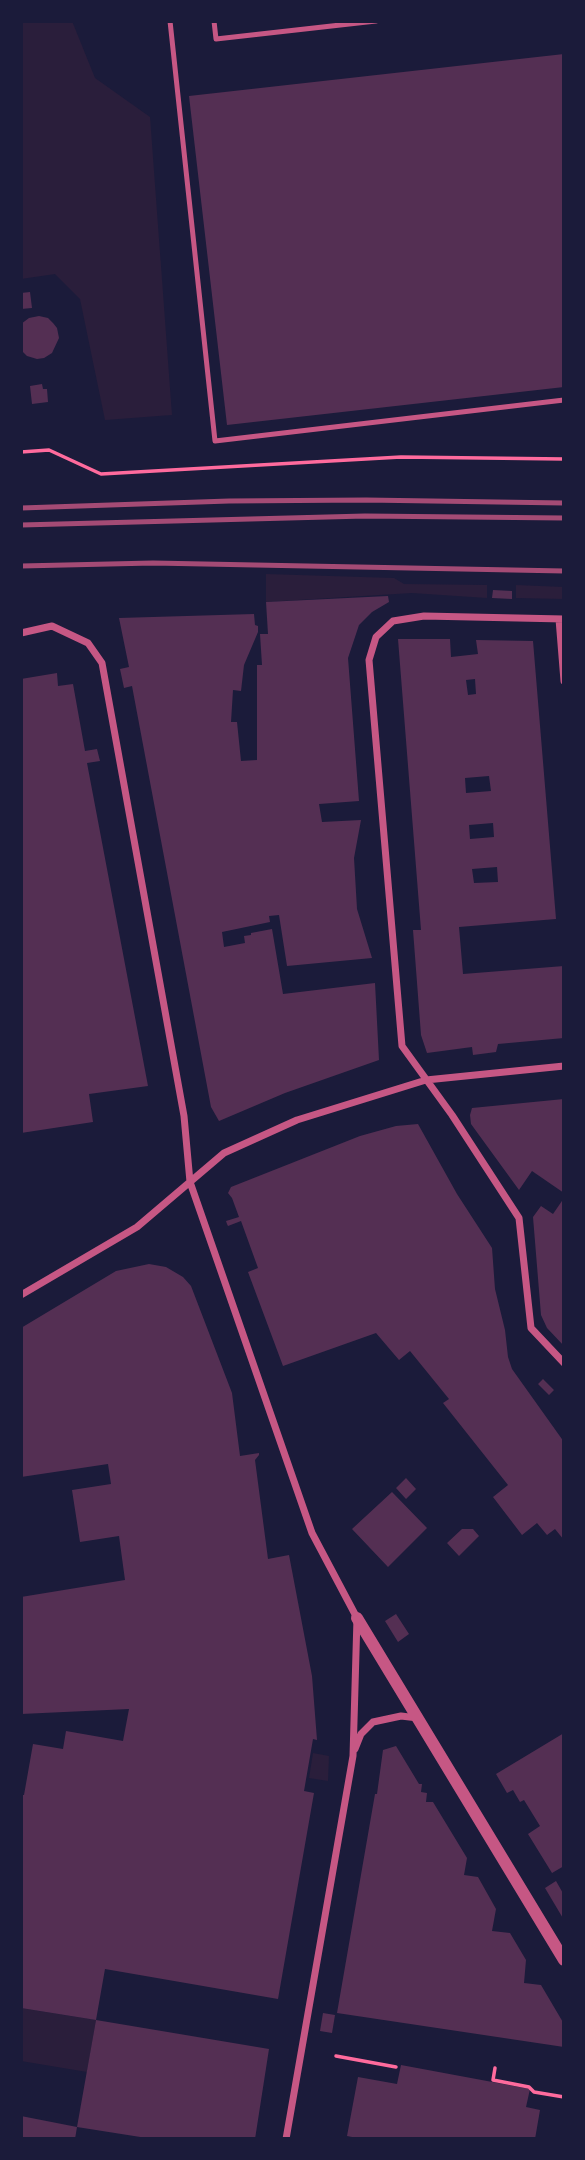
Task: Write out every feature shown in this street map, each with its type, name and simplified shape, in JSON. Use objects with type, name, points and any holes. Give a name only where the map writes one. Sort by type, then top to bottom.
[{"type":"street","points":[[564,681],[562,619],[424,616],[393,621],[376,637],[369,660],[402,1046],[452,1115],[519,1219],[531,1328],[564,1363]]},
{"type":"street","points":[[21,633],[52,626],[88,643],[102,663],[184,1116],[190,1182],[312,1533],[357,1618],[564,1960]]},
{"type":"street","points":[[21,1295],[137,1227],[224,1153],[297,1120],[426,1080],[564,1066]]},
{"type":"street","points":[[286,2139],[353,1756],[357,1618]]},
{"type":"street","points":[[353,1756],[361,1734],[373,1722],[401,1716],[418,1718]]},
{"type":"lane","points":[[170,21],[215,441],[564,400]]},
{"type":"lane","points":[[214,21],[216,39],[376,21]]},
{"type":"lane","points":[[307,21],[308,29]]},
{"type":"path","points":[[21,452],[49,450],[101,474],[401,457],[564,459]]},
{"type":"path","points":[[336,2056],[396,2067]]},
{"type":"path","points":[[495,2068],[493,2080],[530,2087],[534,2092],[564,2097]]},
{"type":"shaded area","points":[[21,21],[72,21],[95,78],[150,117],[172,415],[105,420],[80,299],[55,274],[21,279]]},
{"type":"shaded area","points":[[266,574],[394,578],[404,584],[487,585],[487,598],[412,593],[266,602]]},
{"type":"shaded area","points":[[516,585],[564,587],[564,599],[516,598]]},
{"type":"shaded area","points":[[313,1753],[329,1756],[328,1781],[309,1778]]},
{"type":"shaded area","points":[[21,2008],[96,2020],[87,2072],[21,2061]]},
{"type":"building","points":[[564,54],[564,387],[227,425],[189,96]]},
{"type":"building","points":[[30,292],[32,308],[21,309],[21,293]]},
{"type":"building","points":[[29,318],[48,318],[53,323],[59,338],[52,353],[37,359],[27,356],[21,350],[21,324]]},
{"type":"building","points":[[42,384],[43,389],[47,389],[48,402],[32,404],[30,386]]},
{"type":"building","points":[[493,590],[512,591],[512,599],[492,598]]},
{"type":"building","points":[[388,596],[389,602],[372,612],[359,625],[348,658],[359,801],[319,804],[322,822],[361,820],[354,858],[357,909],[372,958],[287,966],[279,915],[269,916],[270,922],[222,932],[224,947],[245,943],[244,936],[251,933],[272,929],[283,994],[375,983],[379,1060],[285,1093],[219,1121],[211,1107],[132,686],[124,688],[120,669],[129,667],[119,618],[254,614],[258,632],[244,665],[241,691],[233,690],[231,722],[237,722],[241,761],[257,760],[257,665],[262,665],[260,634],[268,634],[266,602]]},
{"type":"building","points":[[398,639],[450,639],[451,657],[478,654],[476,640],[533,641],[556,919],[459,927],[463,974],[564,966],[564,1038],[498,1044],[496,1052],[473,1055],[472,1047],[427,1053],[421,1035],[413,930],[421,930]],"holes":[[[475,679],[476,694],[468,695],[466,680]],[[489,776],[491,791],[466,793],[465,778]],[[493,823],[494,837],[470,839],[469,825]],[[497,867],[498,882],[474,883],[472,869]]]},
{"type":"building","points":[[57,673],[58,686],[73,684],[85,751],[97,749],[100,761],[87,763],[148,1086],[89,1094],[93,1122],[21,1133],[21,679]]},
{"type":"building","points":[[564,1099],[564,1193],[532,1171],[519,1190],[471,1124],[472,1108]]},
{"type":"building","points":[[418,1124],[457,1194],[492,1248],[495,1289],[512,1369],[564,1442],[564,1540],[555,1529],[547,1535],[537,1523],[522,1535],[493,1497],[508,1485],[443,1403],[449,1399],[410,1351],[399,1360],[376,1333],[283,1366],[248,1272],[258,1268],[241,1221],[228,1226],[227,1224],[226,1221],[239,1217],[228,1193],[231,1187],[360,1136],[396,1126]]},
{"type":"building","points":[[564,1198],[564,1346],[547,1328],[541,1315],[533,1217],[541,1206],[553,1214]]},
{"type":"building","points":[[149,1264],[166,1267],[183,1277],[191,1286],[232,1393],[240,1456],[259,1453],[255,1460],[268,1559],[289,1555],[312,1676],[317,1740],[313,1739],[304,1791],[314,1793],[278,1999],[105,1969],[96,2020],[21,2008],[21,1795],[24,1795],[33,1744],[63,1749],[66,1731],[123,1741],[129,1709],[21,1714],[21,1597],[125,1580],[119,1536],[80,1542],[72,1490],[111,1484],[108,1464],[21,1477],[21,1328],[116,1271]]},
{"type":"building","points":[[543,1379],[554,1390],[549,1395],[538,1384]]},
{"type":"building","points":[[406,1478],[416,1489],[406,1499],[396,1488]]},
{"type":"building","points":[[392,1492],[427,1528],[388,1567],[352,1529]]},
{"type":"building","points":[[462,1529],[473,1529],[479,1536],[459,1556],[447,1543]]},
{"type":"building","points":[[396,1614],[409,1634],[398,1642],[385,1621]]},
{"type":"building","points":[[564,1733],[564,1866],[552,1873],[528,1834],[540,1826],[524,1800],[520,1802],[513,1790],[507,1793],[496,1774]]},
{"type":"building","points":[[396,1746],[419,1784],[422,1784],[421,1792],[427,1793],[426,1802],[433,1802],[467,1858],[464,1875],[478,1877],[496,1909],[492,1931],[510,1933],[526,1960],[524,1983],[541,1985],[564,2024],[564,2047],[337,2013],[383,1750]]},
{"type":"building","points":[[556,1881],[564,1895],[564,1920],[545,1888]]},
{"type":"building","points":[[323,2013],[335,2015],[332,2033],[320,2031]]},
{"type":"building","points":[[96,2020],[269,2049],[255,2139],[153,2139],[77,2127]]},
{"type":"building","points":[[401,2065],[530,2089],[526,2107],[540,2110],[535,2139],[362,2139],[347,2136],[358,2077],[397,2084]]},
{"type":"building","points":[[21,2116],[77,2127],[75,2139],[21,2139]]},
{"type":"railway","points":[[21,508],[229,501],[564,503]]},
{"type":"railway","points":[[21,525],[365,516],[564,518]]},
{"type":"railway","points":[[21,566],[153,563],[564,571]]}]
